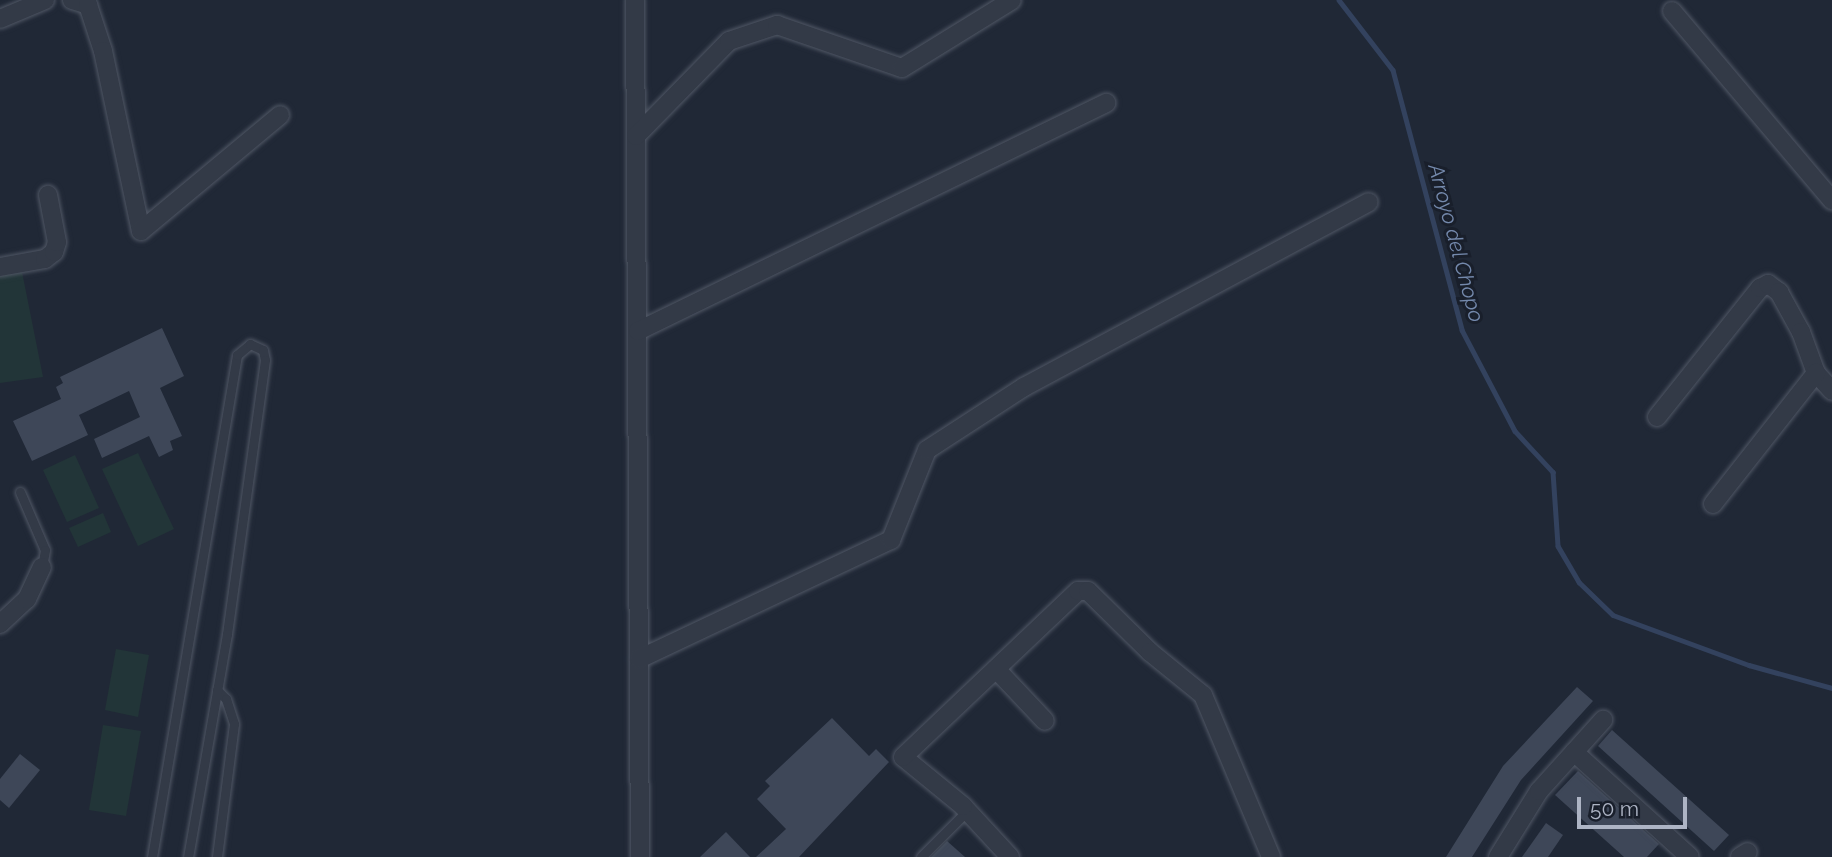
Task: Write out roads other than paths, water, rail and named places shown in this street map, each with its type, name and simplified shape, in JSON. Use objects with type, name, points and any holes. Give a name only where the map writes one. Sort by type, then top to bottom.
[{"type":"street","points":[[0,19],[45,0]]},
{"type":"street","points":[[72,0],[88,5],[103,51],[141,231],[280,115]]},
{"type":"street","points":[[635,0],[640,857]]},
{"type":"street","points":[[636,136],[729,41],[777,25],[902,68],[1012,0]]},
{"type":"street","points":[[1672,11],[1832,200]]},
{"type":"street","points":[[638,331],[1106,103]]},
{"type":"street","points":[[0,267],[45,259],[54,252],[57,242],[48,195]]},
{"type":"street","points":[[639,659],[891,540],[926,450],[1024,387],[1369,202]]},
{"type":"street","points":[[1657,417],[1753,297],[1769,284],[1779,292],[1801,332],[1816,373],[1832,391]]},
{"type":"street","points":[[1713,504],[1816,373]]},
{"type":"street","points":[[0,624],[27,599],[42,567]]},
{"type":"street","points":[[1010,857],[967,811],[903,758],[1078,591],[1088,591],[1150,652],[1203,695],[1271,857]]},
{"type":"street","points":[[996,669],[1045,721]]},
{"type":"street","points":[[1498,857],[1539,791],[1603,720]]},
{"type":"street","points":[[1574,752],[1690,857]]},
{"type":"lane","points":[[152,857],[237,355],[250,344],[263,350],[265,360],[217,690],[188,857]]},
{"type":"lane","points":[[20,492],[45,550],[42,567]]},
{"type":"lane","points":[[217,690],[226,699],[234,723],[217,857]]},
{"type":"lane","points":[[921,857],[967,811]]},
{"type":"waterway","name":"Arroyo del Chopo","points":[[1339,0],[1393,70],[1462,330],[1515,431],[1553,472],[1558,546],[1579,582],[1613,615],[1749,665],[1832,688]]}]
